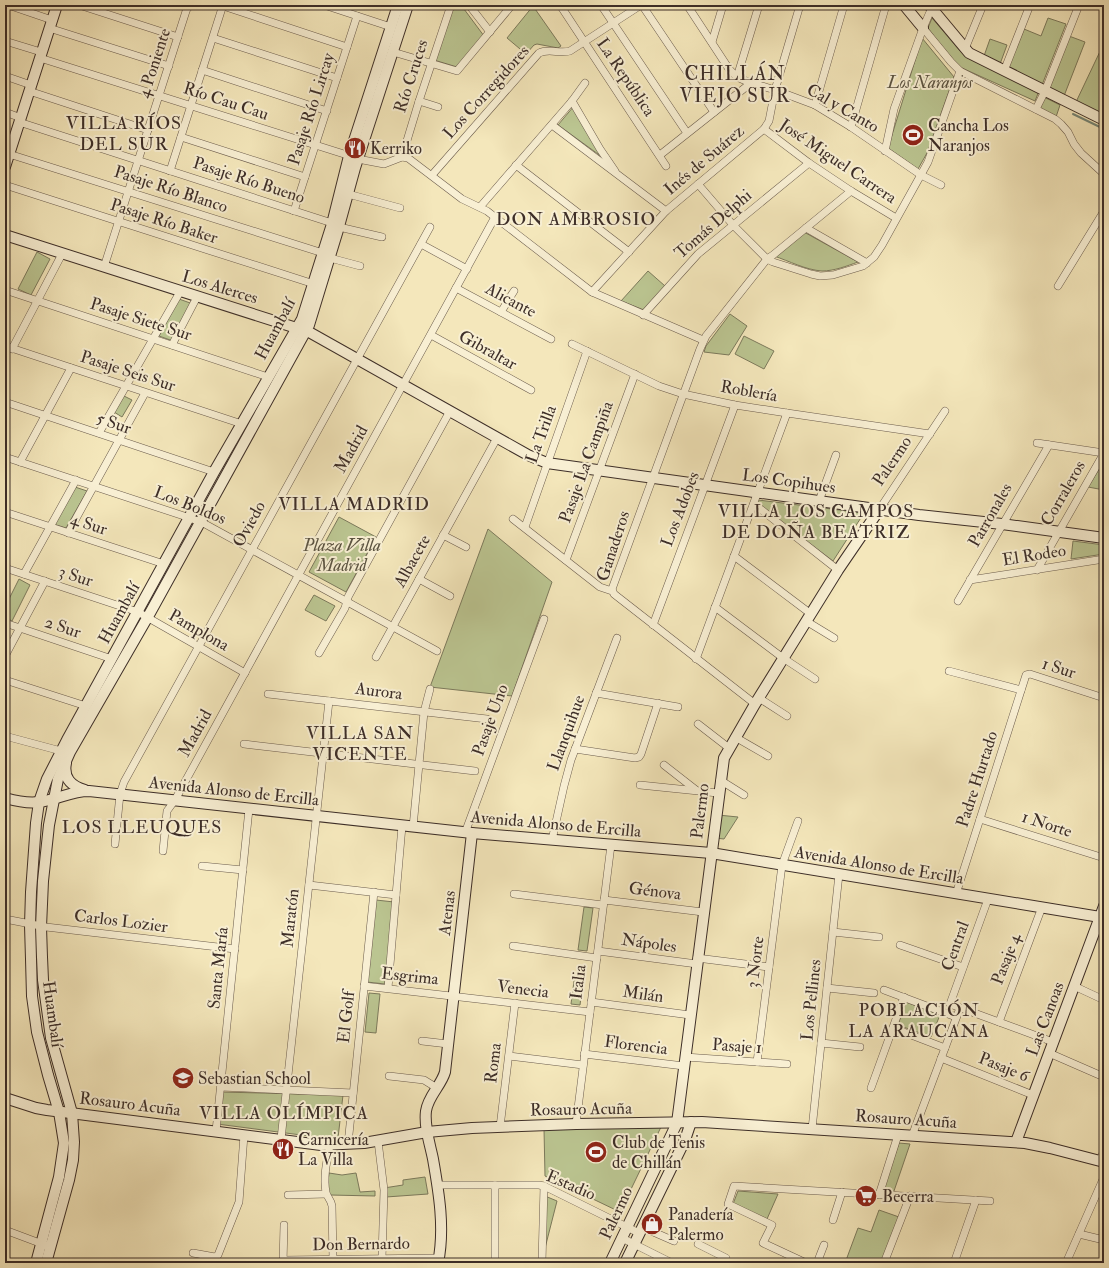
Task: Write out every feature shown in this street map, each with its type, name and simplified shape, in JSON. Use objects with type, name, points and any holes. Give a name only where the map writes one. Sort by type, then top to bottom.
[{"type":"street","points":[[8,5],[51,24],[169,66]]},
{"type":"street","points":[[5,167],[8,151],[20,120],[57,5]]},
{"type":"street","points":[[79,5],[178,37]]},
{"type":"street","points":[[178,5],[188,6]]},
{"type":"street","points":[[324,5],[391,26]]},
{"type":"street","name":"Huambalí","points":[[36,1263],[46,1245],[73,1160],[74,1134],[72,1113],[50,1033],[44,980],[41,927],[47,844],[53,798],[64,756],[86,706],[112,659],[142,615],[200,522],[302,329],[314,284],[326,256],[336,225],[398,5]]},
{"type":"street","name":"Huambalí","points":[[336,225],[348,194],[354,158],[393,52],[408,5]]},
{"type":"street","name":"Río Cruces","points":[[402,157],[450,5]]},
{"type":"street","points":[[469,5],[490,32]]},
{"type":"street","points":[[393,52],[457,71],[512,5]]},
{"type":"street","name":"La República","points":[[560,5],[666,166]]},
{"type":"street","points":[[601,5],[687,134]]},
{"type":"street","points":[[584,42],[642,5],[714,112]]},
{"type":"street","points":[[687,5],[737,77]]},
{"type":"street","points":[[712,42],[723,5]]},
{"type":"street","points":[[737,77],[759,5]]},
{"type":"street","name":"Inés de Suárez","points":[[592,292],[666,211],[764,129],[769,121],[775,90],[800,5]]},
{"type":"street","points":[[814,105],[844,5]]},
{"type":"street","points":[[851,127],[886,5]]},
{"type":"street","points":[[904,5],[960,71],[1036,108],[1061,124],[1068,132],[1074,144],[1081,153],[1104,174]]},
{"type":"street","points":[[965,49],[982,5]]},
{"type":"street","points":[[1004,71],[1030,5]]},
{"type":"street","points":[[1036,108],[1045,91],[1079,5]]},
{"type":"street","name":"4 Poniente","points":[[104,267],[188,6]]},
{"type":"street","points":[[170,171],[223,6],[347,47]]},
{"type":"street","points":[[885,151],[894,109],[931,6]]},
{"type":"street","points":[[931,6],[965,49],[975,56],[1104,120]]},
{"type":"street","name":"Pasaje Río Lircay","points":[[294,211],[357,16]]},
{"type":"street","points":[[213,38],[337,78]]},
{"type":"street","name":"Río Cau Cau","points":[[5,41],[40,55],[159,96],[354,158],[384,164],[402,157]]},
{"type":"street","name":"Los Corregidores","points":[[432,175],[538,53],[545,50],[564,52],[572,50],[584,42]]},
{"type":"street","points":[[202,70],[326,111]]},
{"type":"street","points":[[698,184],[733,225],[767,259],[820,276],[846,272],[867,263],[874,257],[882,245],[921,175],[934,148],[960,71]]},
{"type":"street","points":[[5,76],[30,88],[148,130]]},
{"type":"street","name":"Cal y Canto","points":[[737,77],[814,105],[851,127],[921,175],[941,185]]},
{"type":"street","points":[[660,155],[750,82]]},
{"type":"street","points":[[480,207],[552,125],[585,83]]},
{"type":"street","points":[[419,101],[438,107]]},
{"type":"street","points":[[572,101],[600,149],[619,176]]},
{"type":"street","name":"Pasaje Río Bueno","points":[[5,112],[20,120],[138,161],[336,225],[382,237]]},
{"type":"street","points":[[552,125],[666,211]]},
{"type":"street","name":"José Miguel Carrera","points":[[764,129],[809,163],[851,191],[896,218]]},
{"type":"street","points":[[181,137],[305,177]]},
{"type":"street","name":"Pasaje Río Blanco","points":[[8,151],[128,192],[360,266]]},
{"type":"street","points":[[402,157],[410,158],[462,199],[480,207],[495,217],[592,292],[703,340]]},
{"type":"street","name":"Tomás Delphi","points":[[643,315],[698,254],[809,163]]},
{"type":"street","points":[[516,165],[628,252]]},
{"type":"street","name":"Pasaje Río Baker","points":[[5,185],[118,223],[314,284]]},
{"type":"street","name":"Ganaderos","points":[[787,716],[757,701],[696,659],[612,591],[612,587],[703,340],[767,259],[851,191]]},
{"type":"street","points":[[348,194],[400,208]]},
{"type":"street","points":[[1058,286],[1104,212]]},
{"type":"street","name":"Madrid","points":[[163,851],[167,811],[175,800],[495,217]]},
{"type":"street","name":"Oviedo","points":[[114,844],[120,794],[124,782],[430,227]]},
{"type":"street","points":[[806,228],[867,263]]},
{"type":"street","name":"Los Alerces","points":[[5,236],[302,329],[316,335],[520,450]]},
{"type":"street","points":[[421,244],[467,269]]},
{"type":"street","points":[[8,348],[37,301],[62,254]]},
{"type":"street","name":"Huambalí","points":[[46,1263],[46,1245],[64,1148],[64,1134],[37,1032],[32,996],[30,925],[36,823],[39,802],[47,779],[64,756],[142,615],[164,564],[214,472],[268,377],[302,329],[313,317],[326,256]]},
{"type":"street","name":"Alicante","points":[[456,288],[551,339]]},
{"type":"street","name":"Pasaje Siete Sur","points":[[5,290],[268,377]]},
{"type":"street","points":[[501,312],[514,290]]},
{"type":"street","points":[[100,434],[180,292]]},
{"type":"street","points":[[172,345],[197,297]]},
{"type":"street","name":"Gibraltar","points":[[431,335],[531,390]]},
{"type":"street","name":"Roblería","points":[[572,344],[659,386],[683,394],[735,405],[930,434]]},
{"type":"street","name":"Pasaje Seis Sur","points":[[8,348],[242,424]]},
{"type":"street","name":"La Trilla","points":[[524,527],[587,351]]},
{"type":"street","points":[[20,462],[71,368]]},
{"type":"street","name":"Pasaje La Campiña","points":[[566,560],[635,374]]},
{"type":"street","points":[[68,533],[145,393]]},
{"type":"street","name":"5 Sur","points":[[5,402],[214,472]]},
{"type":"street","name":"Los Adobes","points":[[653,624],[735,405]]},
{"type":"street","points":[[319,653],[345,608],[450,411]]},
{"type":"street","name":"Palermo","points":[[610,1263],[677,1123],[710,854],[723,762],[735,737],[838,570],[945,411]]},
{"type":"street","points":[[696,659],[788,413]]},
{"type":"street","name":"Albacete","points":[[376,657],[497,438]]},
{"type":"street","points":[[1037,443],[1104,453]]},
{"type":"street","name":"Parronales","points":[[958,601],[1049,445]]},
{"type":"street","name":"Los Copihues","points":[[520,450],[547,463],[599,471],[879,510],[1104,537]]},
{"type":"street","name":"Corraleros","points":[[1037,570],[1104,453]]},
{"type":"street","points":[[819,501],[836,455]]},
{"type":"street","name":"Los Boldos","points":[[5,457],[200,522],[437,651]]},
{"type":"street","points":[[24,574],[76,480]]},
{"type":"street","points":[[754,504],[838,570]]},
{"type":"street","name":"4 Sur","points":[[5,512],[164,564]]},
{"type":"street","points":[[513,519],[600,587],[612,591]]},
{"type":"street","points":[[443,535],[466,547]]},
{"type":"street","points":[[734,556],[834,638]]},
{"type":"street","name":"El Rodeo","points":[[970,580],[1104,559]]},
{"type":"street","name":"3 Sur","points":[[5,568],[142,615]]},
{"type":"street","points":[[419,579],[450,596]]},
{"type":"street","points":[[5,656],[45,581]]},
{"type":"street","points":[[715,607],[783,658],[815,678]]},
{"type":"street","name":"Pamplona","points":[[142,615],[245,673]]},
{"type":"street","name":"Pasaje Uno","points":[[468,833],[544,619]]},
{"type":"street","name":"2 Sur","points":[[5,623],[112,659]]},
{"type":"street","name":"Llanquihue","points":[[552,840],[564,786],[575,749],[617,638]]},
{"type":"street","points":[[949,671],[1021,690]]},
{"type":"street","name":"Padre Hurtado","points":[[956,894],[1027,674]]},
{"type":"street","name":"1 Sur","points":[[1027,674],[1104,698]]},
{"type":"street","points":[[5,680],[86,706]]},
{"type":"street","points":[[413,827],[424,712],[430,689]]},
{"type":"street","points":[[596,693],[678,706]]},
{"type":"street","name":"Aurora","points":[[268,694],[487,719]]},
{"type":"street","name":"Maratón","points":[[282,1140],[329,701]]},
{"type":"street","points":[[575,749],[637,758],[641,754],[658,703]]},
{"type":"street","points":[[698,724],[729,748]]},
{"type":"street","points":[[5,736],[64,756],[65,774],[69,782],[76,788],[89,791]]},
{"type":"street","points":[[735,737],[768,756]]},
{"type":"street","points":[[244,744],[476,771]]},
{"type":"street","points":[[664,765],[697,790]]},
{"type":"street","points":[[720,780],[744,795]]},
{"type":"street","points":[[640,785],[718,793]]},
{"type":"street","name":"Avenida Alonso de Ercilla","points":[[5,798],[20,802],[39,802],[77,792],[89,791],[468,833],[710,854],[1102,917]]},
{"type":"street","name":"Santa María","points":[[216,1131],[250,809]]},
{"type":"street","name":"1 Norte","points":[[980,819],[1104,858]]},
{"type":"street","points":[[782,865],[798,822]]},
{"type":"street","points":[[388,988],[402,826]]},
{"type":"street","name":"Atenas","points":[[438,1260],[441,1224],[438,1185],[427,1132],[427,1108],[442,1080],[444,1072],[453,996],[468,833]]},
{"type":"street","name":"Italia","points":[[576,1124],[611,845]]},
{"type":"street","name":"3 Norte","points":[[757,1062],[782,865]]},
{"type":"street","points":[[202,866],[243,870]]},
{"type":"street","name":"Los Pellines","points":[[812,1129],[839,874]]},
{"type":"street","points":[[309,885],[396,895]]},
{"type":"street","name":"El Golf","points":[[348,1144],[374,892]]},
{"type":"street","name":"Génova","points":[[514,894],[703,912]]},
{"type":"street","name":"Central","points":[[960,1008],[950,1004],[988,899]]},
{"type":"street","name":"Las Canoas","points":[[1016,1142],[1074,986],[1102,917],[1104,906]]},
{"type":"street","name":"Pasaje 4","points":[[999,1022],[1042,907]]},
{"type":"street","name":"Carlos Lozier","points":[[5,919],[41,927],[235,949]]},
{"type":"street","points":[[833,932],[879,937]]},
{"type":"street","points":[[900,945],[963,967]]},
{"type":"street","name":"Nápoles","points":[[513,946],[769,967]]},
{"type":"street","name":"Esgrima","points":[[364,986],[453,996]]},
{"type":"street","points":[[1074,986],[1104,1000]]},
{"type":"street","points":[[827,988],[874,993]]},
{"type":"street","points":[[884,990],[956,1017]]},
{"type":"street","name":"Venecia","points":[[453,996],[590,1012]]},
{"type":"street","points":[[871,1088],[904,998]]},
{"type":"street","name":"Milán","points":[[591,1002],[690,1015]]},
{"type":"street","name":"Roma","points":[[500,1127],[515,1003]]},
{"type":"street","points":[[912,1136],[960,1008],[1053,1042]]},
{"type":"street","points":[[893,1028],[945,1048]]},
{"type":"street","points":[[422,1041],[448,1044]]},
{"type":"street","points":[[821,1043],[860,1047]]},
{"type":"street","points":[[1049,1053],[1104,1077]]},
{"type":"street","name":"Florencia","points":[[584,1054],[684,1061]]},
{"type":"street","name":"Florencia","points":[[509,1056],[583,1065]]},
{"type":"street","name":"Pasaje 6","points":[[941,1058],[1033,1095]]},
{"type":"street","name":"Pasaje 1","points":[[684,1061],[787,1064]]},
{"type":"street","points":[[389,1076],[424,1080],[437,1088]]},
{"type":"street","points":[[221,1087],[353,1093]]},
{"type":"street","name":"Rosauro Acuña","points":[[5,1098],[36,1108],[59,1112],[330,1145],[378,1140],[427,1132],[500,1127],[691,1122],[1016,1142],[1050,1148],[1102,1162]]},
{"type":"street","name":"Palermo","points":[[625,1263],[685,1140],[691,1122]]},
{"type":"street","points":[[193,1253],[215,1258],[218,1255],[239,1202],[244,1135]]},
{"type":"street","points":[[879,1194],[898,1135]]},
{"type":"street","points":[[378,1140],[384,1190],[382,1258]]},
{"type":"street","points":[[330,1145],[325,1175],[326,1194],[331,1200],[332,1206],[333,1259]]},
{"type":"street","points":[[1102,1162],[1104,1150]]},
{"type":"street","points":[[1066,1263],[1104,1177]]},
{"type":"street","name":"Estadio","points":[[438,1185],[544,1186],[627,1227],[641,1230]]},
{"type":"street","points":[[495,1185],[495,1263]]},
{"type":"street","points":[[542,1262],[544,1186]]},
{"type":"street","points":[[806,1263],[763,1243],[772,1225],[728,1204],[734,1186],[990,1201]]},
{"type":"street","points":[[832,1220],[842,1192]]},
{"type":"street","points":[[288,1195],[326,1194]]},
{"type":"street","points":[[884,1263],[910,1196]]},
{"type":"street","points":[[954,1263],[976,1200]]},
{"type":"street","points":[[283,1261],[284,1225]]},
{"type":"street","points":[[5,1230],[46,1245]]},
{"type":"street","name":"Palermo","points":[[641,1230],[674,1241]]},
{"type":"street","points":[[1079,1234],[1104,1240]]},
{"type":"street","points":[[622,1238],[672,1263]]},
{"type":"street","points":[[698,1244],[726,1258],[724,1263]]},
{"type":"street","points":[[817,1263],[824,1245]]},
{"type":"street","name":"Don Bernardo","points":[[283,1261],[382,1258],[438,1260]]},
{"type":"green space","points":[[452,5],[461,5],[484,36],[457,67],[434,60]]},
{"type":"green space","points":[[533,6],[561,46],[558,48],[537,44],[534,45],[526,54],[507,38]]},
{"type":"green space","points":[[932,18],[960,51],[967,57],[1039,91],[1035,101],[954,63],[928,28]]},
{"type":"green space","points":[[1048,18],[1066,24],[1042,85],[1008,68],[1024,29],[1041,36]]},
{"type":"green space","points":[[1069,36],[1085,42],[1064,96],[1048,89]]},
{"type":"green space","name":"Los Naranjos","points":[[922,38],[954,77],[927,153],[918,169],[888,148]]},
{"type":"green space","points":[[990,39],[1007,45],[1000,64],[984,56]]},
{"type":"green space","points":[[1104,43],[1104,116],[1076,102]]},
{"type":"green space","points":[[1044,97],[1060,105],[1056,117],[1040,108]]},
{"type":"green space","points":[[574,106],[609,162],[558,125]]},
{"type":"green space","points":[[804,232],[858,262],[845,267],[822,271],[804,267],[774,256]]},
{"type":"green space","points":[[37,252],[50,259],[31,295],[18,289]]},
{"type":"green space","points":[[648,271],[665,286],[644,310],[621,301]]},
{"type":"green space","points":[[179,299],[193,304],[173,341],[159,336]]},
{"type":"green space","points":[[730,314],[747,326],[729,355],[704,352],[706,346]]},
{"type":"green space","points":[[744,336],[774,351],[764,369],[735,354]]},
{"type":"green space","points":[[124,396],[132,400],[122,417],[114,412]]},
{"type":"green space","points":[[1104,461],[1104,490],[1088,487]]},
{"type":"green space","points":[[75,487],[87,491],[66,528],[53,524]]},
{"type":"green space","points":[[758,500],[864,513],[833,561],[757,504]]},
{"type":"green space","name":"Plaza Villa Madrid","points":[[339,517],[376,537],[346,592],[309,572]]},
{"type":"green space","points":[[488,529],[552,582],[512,696],[430,687]]},
{"type":"green space","points":[[1073,541],[1104,545],[1104,554],[1071,559]]},
{"type":"green space","points":[[19,579],[30,585],[12,621],[5,617],[5,607]]},
{"type":"green space","points":[[314,595],[335,606],[326,621],[305,610]]},
{"type":"green space","points":[[718,815],[738,817],[724,839],[715,838]]},
{"type":"green space","points":[[376,900],[394,902],[385,984],[367,982]]},
{"type":"green space","points":[[584,907],[593,908],[587,951],[578,950]]},
{"type":"green space","points":[[574,981],[583,982],[580,1005],[571,1004]]},
{"type":"green space","points":[[369,993],[380,994],[376,1033],[365,1032]]},
{"type":"green space","points":[[906,1002],[940,1015],[931,1037],[898,1025]]},
{"type":"green space","points":[[220,1092],[343,1095],[338,1138],[324,1138],[217,1124]]},
{"type":"green space","name":"Club de Tenis de Chillán","points":[[661,1127],[620,1212],[545,1176],[544,1129]]},
{"type":"green space","points":[[899,1143],[910,1144],[894,1191],[883,1191]]},
{"type":"green space","points":[[329,1173],[342,1175],[356,1173],[360,1192],[375,1191],[375,1196],[330,1195],[327,1191]]},
{"type":"green space","points":[[425,1177],[428,1194],[386,1197],[384,1188],[403,1185],[403,1180]]},
{"type":"green space","points":[[738,1191],[778,1194],[767,1219],[733,1204]]},
{"type":"green space","points":[[545,1196],[557,1201],[544,1252]]},
{"type":"green space","points":[[879,1210],[899,1217],[882,1263],[845,1263],[858,1228],[871,1232]]},
{"type":"waterway","points":[[1073,114],[1104,129]]},
{"type":"place","name":"Cancha Los Naranjos","points":[[913,135]]},
{"type":"place","name":"Kerriko","points":[[355,148]]},
{"type":"place","name":"Sebastian School","points":[[183,1078]]},
{"type":"place","name":"Carnicería La Villa","points":[[283,1149]]},
{"type":"place","name":"Club de Tenis de Chillán","points":[[596,1152]]},
{"type":"place","name":"Becerra","points":[[866,1196]]},
{"type":"place","name":"Panadería Palermo","points":[[652,1224]]},
{"type":"district","name":"CHILLÁN VIEJO SUR","points":[[735,85]]},
{"type":"district","name":"VILLA RÍOS DEL SUR","points":[[124,133]]},
{"type":"district","name":"DON AMBROSIO","points":[[576,219]]},
{"type":"district","name":"VILLA MADRID","points":[[354,504]]},
{"type":"district","name":"VILLA LOS CAMPOS DE DOÑA BEATRIZ","points":[[816,521]]},
{"type":"district","name":"VILLA SAN VICENTE","points":[[360,743]]},
{"type":"district","name":"LOS LLEUQUES","points":[[142,827]]},
{"type":"district","name":"POBLACIÓN LA ARAUCANA","points":[[919,1020]]},
{"type":"district","name":"VILLA OLÍMPICA","points":[[284,1113]]}]
